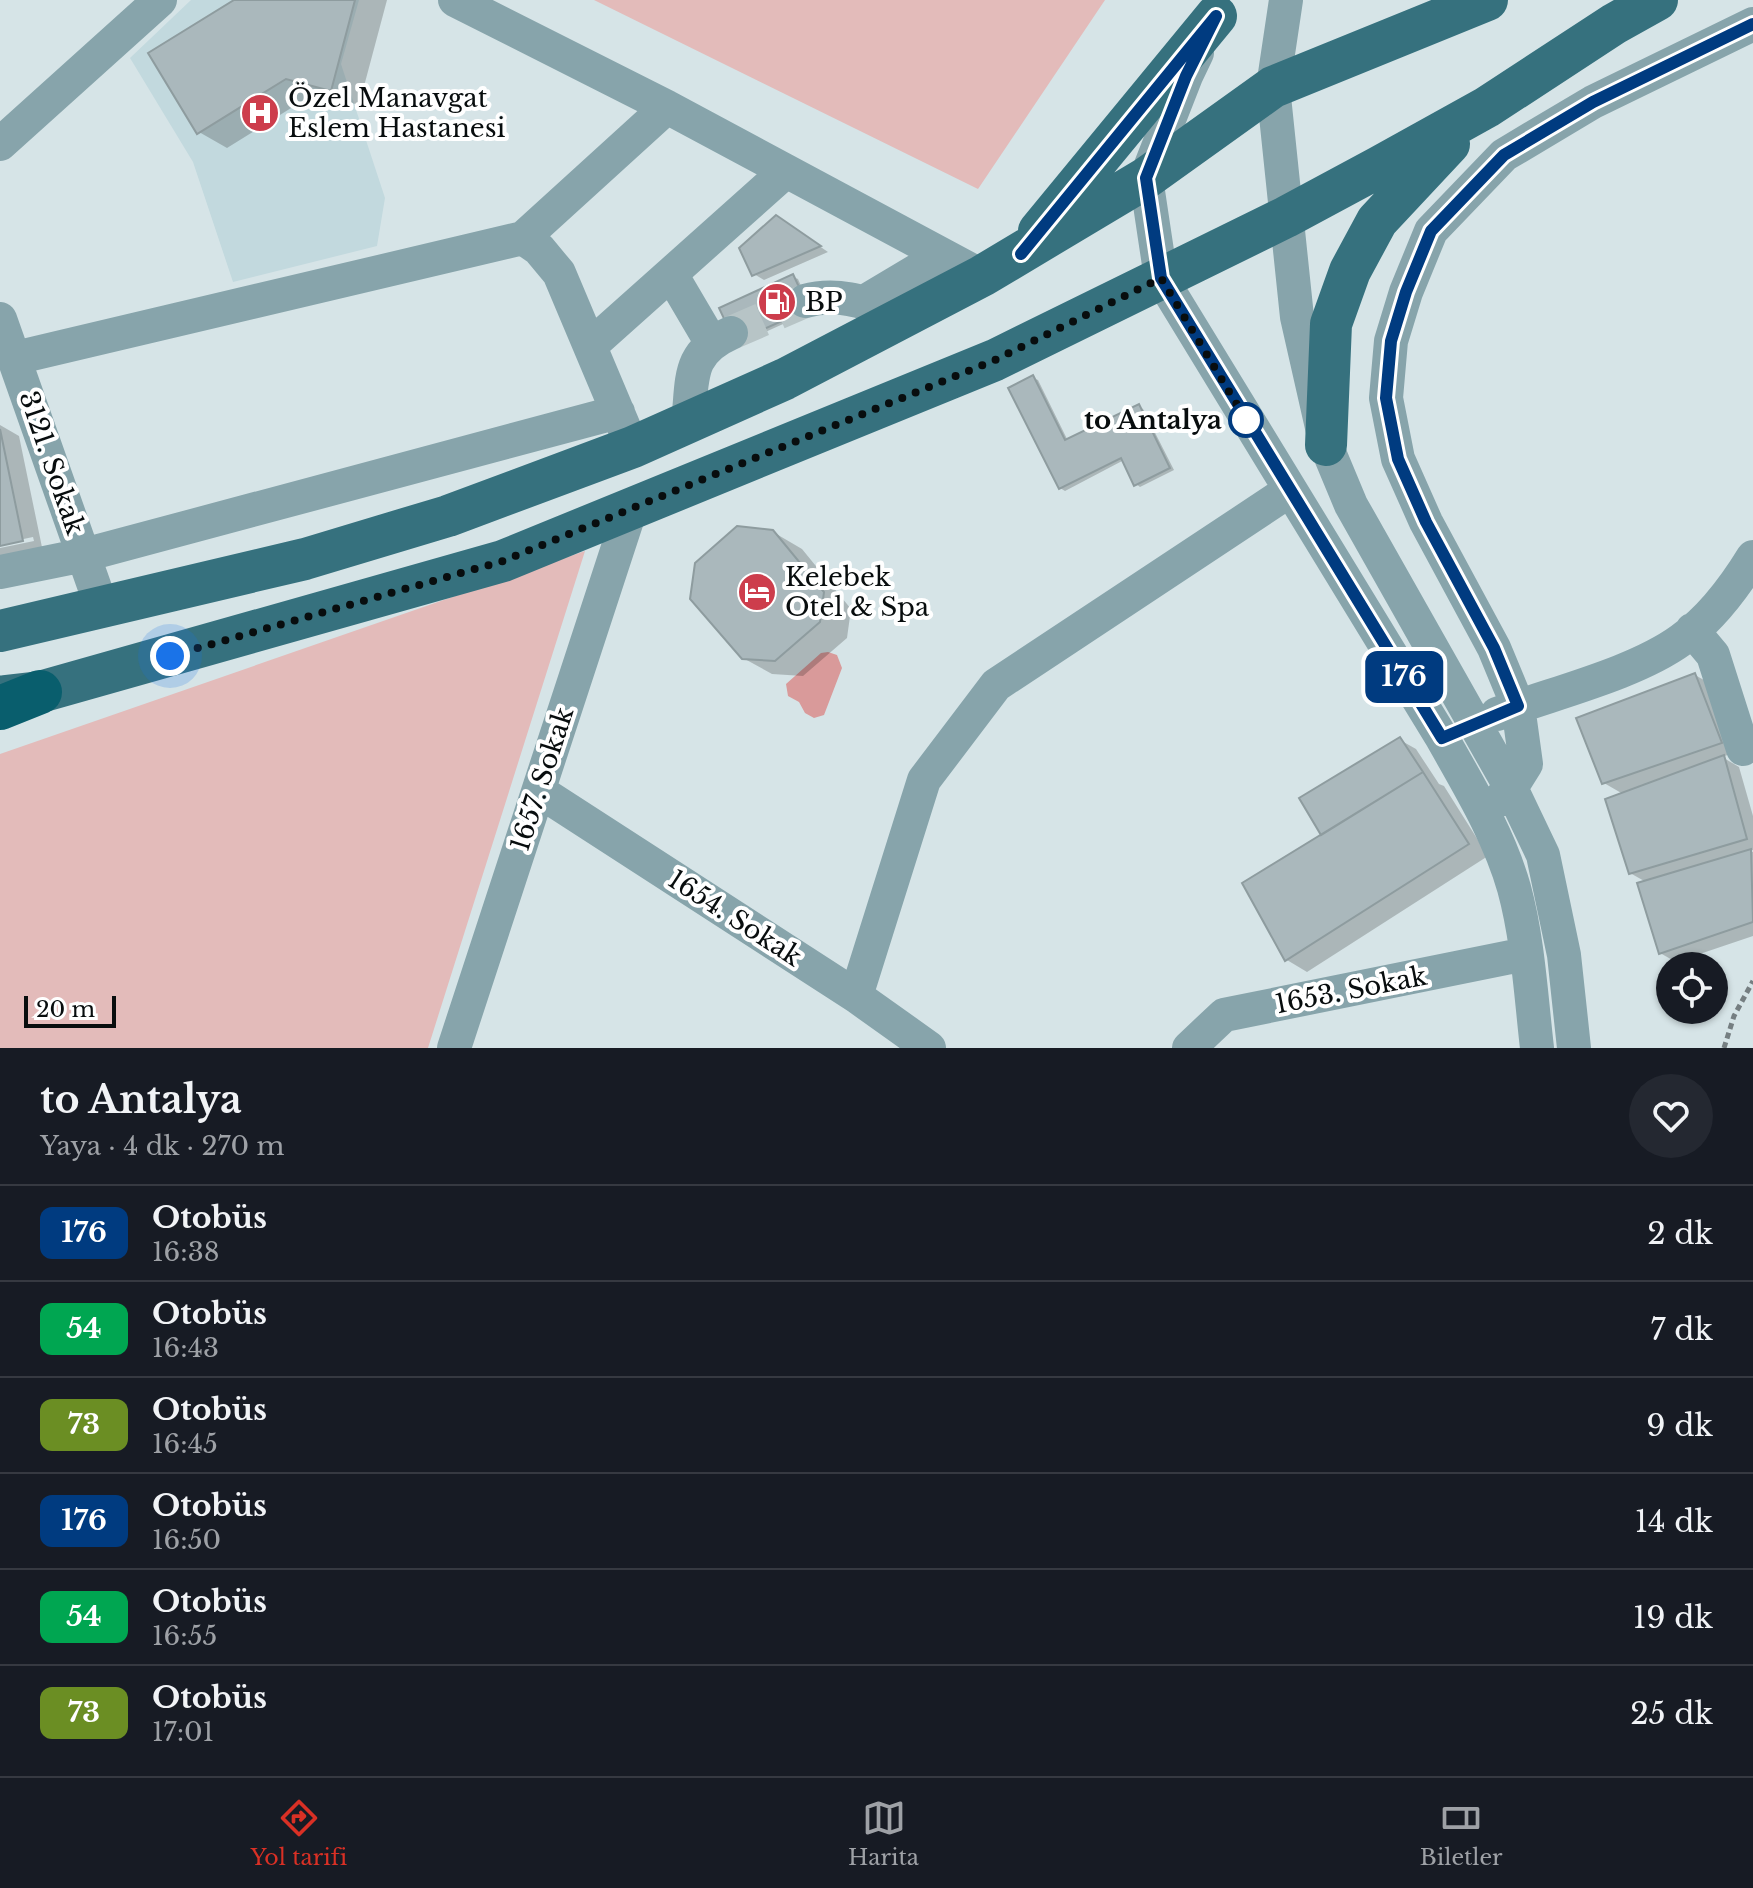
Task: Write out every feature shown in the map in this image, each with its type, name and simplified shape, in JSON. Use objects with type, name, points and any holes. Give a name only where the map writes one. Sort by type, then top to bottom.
[{"type":"highway","points":[[0,708],[20,694]]},
{"type":"main road","points":[[20,694],[503,561],[995,360],[1286,217],[1487,107],[1614,24],[1657,0]]},
{"type":"main road","points":[[0,631],[305,559],[448,516],[625,430],[688,423],[785,379],[1021,254],[1146,178],[1273,87],[1457,4]]},
{"type":"main road","points":[[1021,254],[1219,8]]},
{"type":"main road","points":[[1326,445],[1331,324],[1350,271],[1377,221],[1417,175],[1487,107]]},
{"type":"street","points":[[0,144],[160,0]]},
{"type":"street","points":[[455,0],[667,107],[982,276]]},
{"type":"street","points":[[1286,0],[1273,87],[1297,317],[1326,445],[1351,505],[1511,788],[1543,855],[1564,955],[1574,1048]]},
{"type":"street","points":[[1219,8],[1186,76],[1146,178],[1161,278],[1442,738],[1485,815],[1514,888],[1526,954],[1537,1048]]},
{"type":"street","points":[[1485,815],[1511,788],[1526,764],[1518,706],[1494,648],[1426,522],[1398,459],[1386,398],[1391,341],[1406,292],[1431,231],[1504,155],[1593,102],[1753,24]]},
{"type":"street","points":[[15,358],[523,238],[667,107]]},
{"type":"street","points":[[590,346],[786,171]]},
{"type":"street","points":[[0,572],[625,430],[559,273],[539,249],[523,238]]},
{"type":"street","points":[[864,302],[943,255]]},
{"type":"street","points":[[671,274],[721,337],[696,360],[688,423]]},
{"type":"street","points":[[805,301],[823,296],[848,297],[906,316]]},
{"type":"street","name":"3121. Sokak","points":[[0,319],[102,608]]},
{"type":"street","points":[[856,996],[924,780],[996,685],[1289,491]]},
{"type":"street","name":"1657. Sokak","points":[[454,1048],[630,511]]},
{"type":"street","points":[[1442,738],[1518,706],[1642,662],[1681,641],[1721,605],[1753,557]]},
{"type":"street","points":[[1692,630],[1713,655],[1743,749]]},
{"type":"street","name":"1654. Sokak","points":[[539,791],[856,996],[929,1048]]},
{"type":"street","name":"1653. Sokak","points":[[1189,1048],[1224,1015],[1526,954]]},
{"type":"path","points":[[1724,1048],[1734,1016],[1753,981]]},
{"type":"shaded area","name":"Özel Manavgat Eslem Hastanesi","points":[[191,0],[359,0],[341,64],[385,198],[377,246],[233,282],[193,162],[130,58]]},
{"type":"shaded area","points":[[594,0],[1105,0],[978,189]]},
{"type":"shaded area","points":[[585,551],[428,1048],[0,1048],[0,754]]},
{"type":"shaded area","points":[[821,653],[837,655],[842,668],[824,715],[814,718],[805,713],[799,702],[788,696],[786,684]]},
{"type":"building","points":[[234,0],[355,0],[331,91],[286,79],[197,134],[148,53]]},
{"type":"building","points":[[776,215],[821,246],[752,276],[739,248]]},
{"type":"building","points":[[793,274],[809,309],[735,342],[719,308]]},
{"type":"building","points":[[1033,375],[1065,440],[1139,404],[1170,468],[1134,486],[1121,458],[1059,489],[1008,388]]},
{"type":"building","points":[[0,429],[23,541],[0,546]]},
{"type":"building","points":[[737,526],[773,530],[824,592],[820,622],[775,661],[742,659],[690,599],[695,563]]},
{"type":"building","points":[[1695,673],[1722,743],[1602,784],[1576,718]]},
{"type":"building","points":[[1400,737],[1423,772],[1321,835],[1299,798]]},
{"type":"building","points":[[1724,755],[1747,839],[1629,874],[1605,799]]},
{"type":"building","points":[[1423,772],[1469,844],[1285,961],[1242,883]]},
{"type":"building","points":[[1751,849],[1753,922],[1658,952],[1637,883]]},
{"type":"tunnel","points":[[731,333],[805,301]]},
{"type":"bus line","name":"176","points":[[1021,254],[1216,16],[1186,76],[1146,178],[1161,278],[1442,738],[1518,706],[1494,648],[1426,522],[1398,459],[1386,398],[1391,341],[1406,292],[1431,231],[1504,155],[1593,102],[1753,24]]},
{"type":"place","name":"Özel Manavgat Eslem Hastanesi","points":[[260,113]]},
{"type":"place","name":"BP","points":[[777,302]]},
{"type":"place","name":"to Antalya","points":[[1246,420]]},
{"type":"place","name":"Kelebek Otel & Spa","points":[[757,592]]},
{"type":"route","points":[[170,656],[503,561],[995,360],[1161,278],[1246,420]]}]
